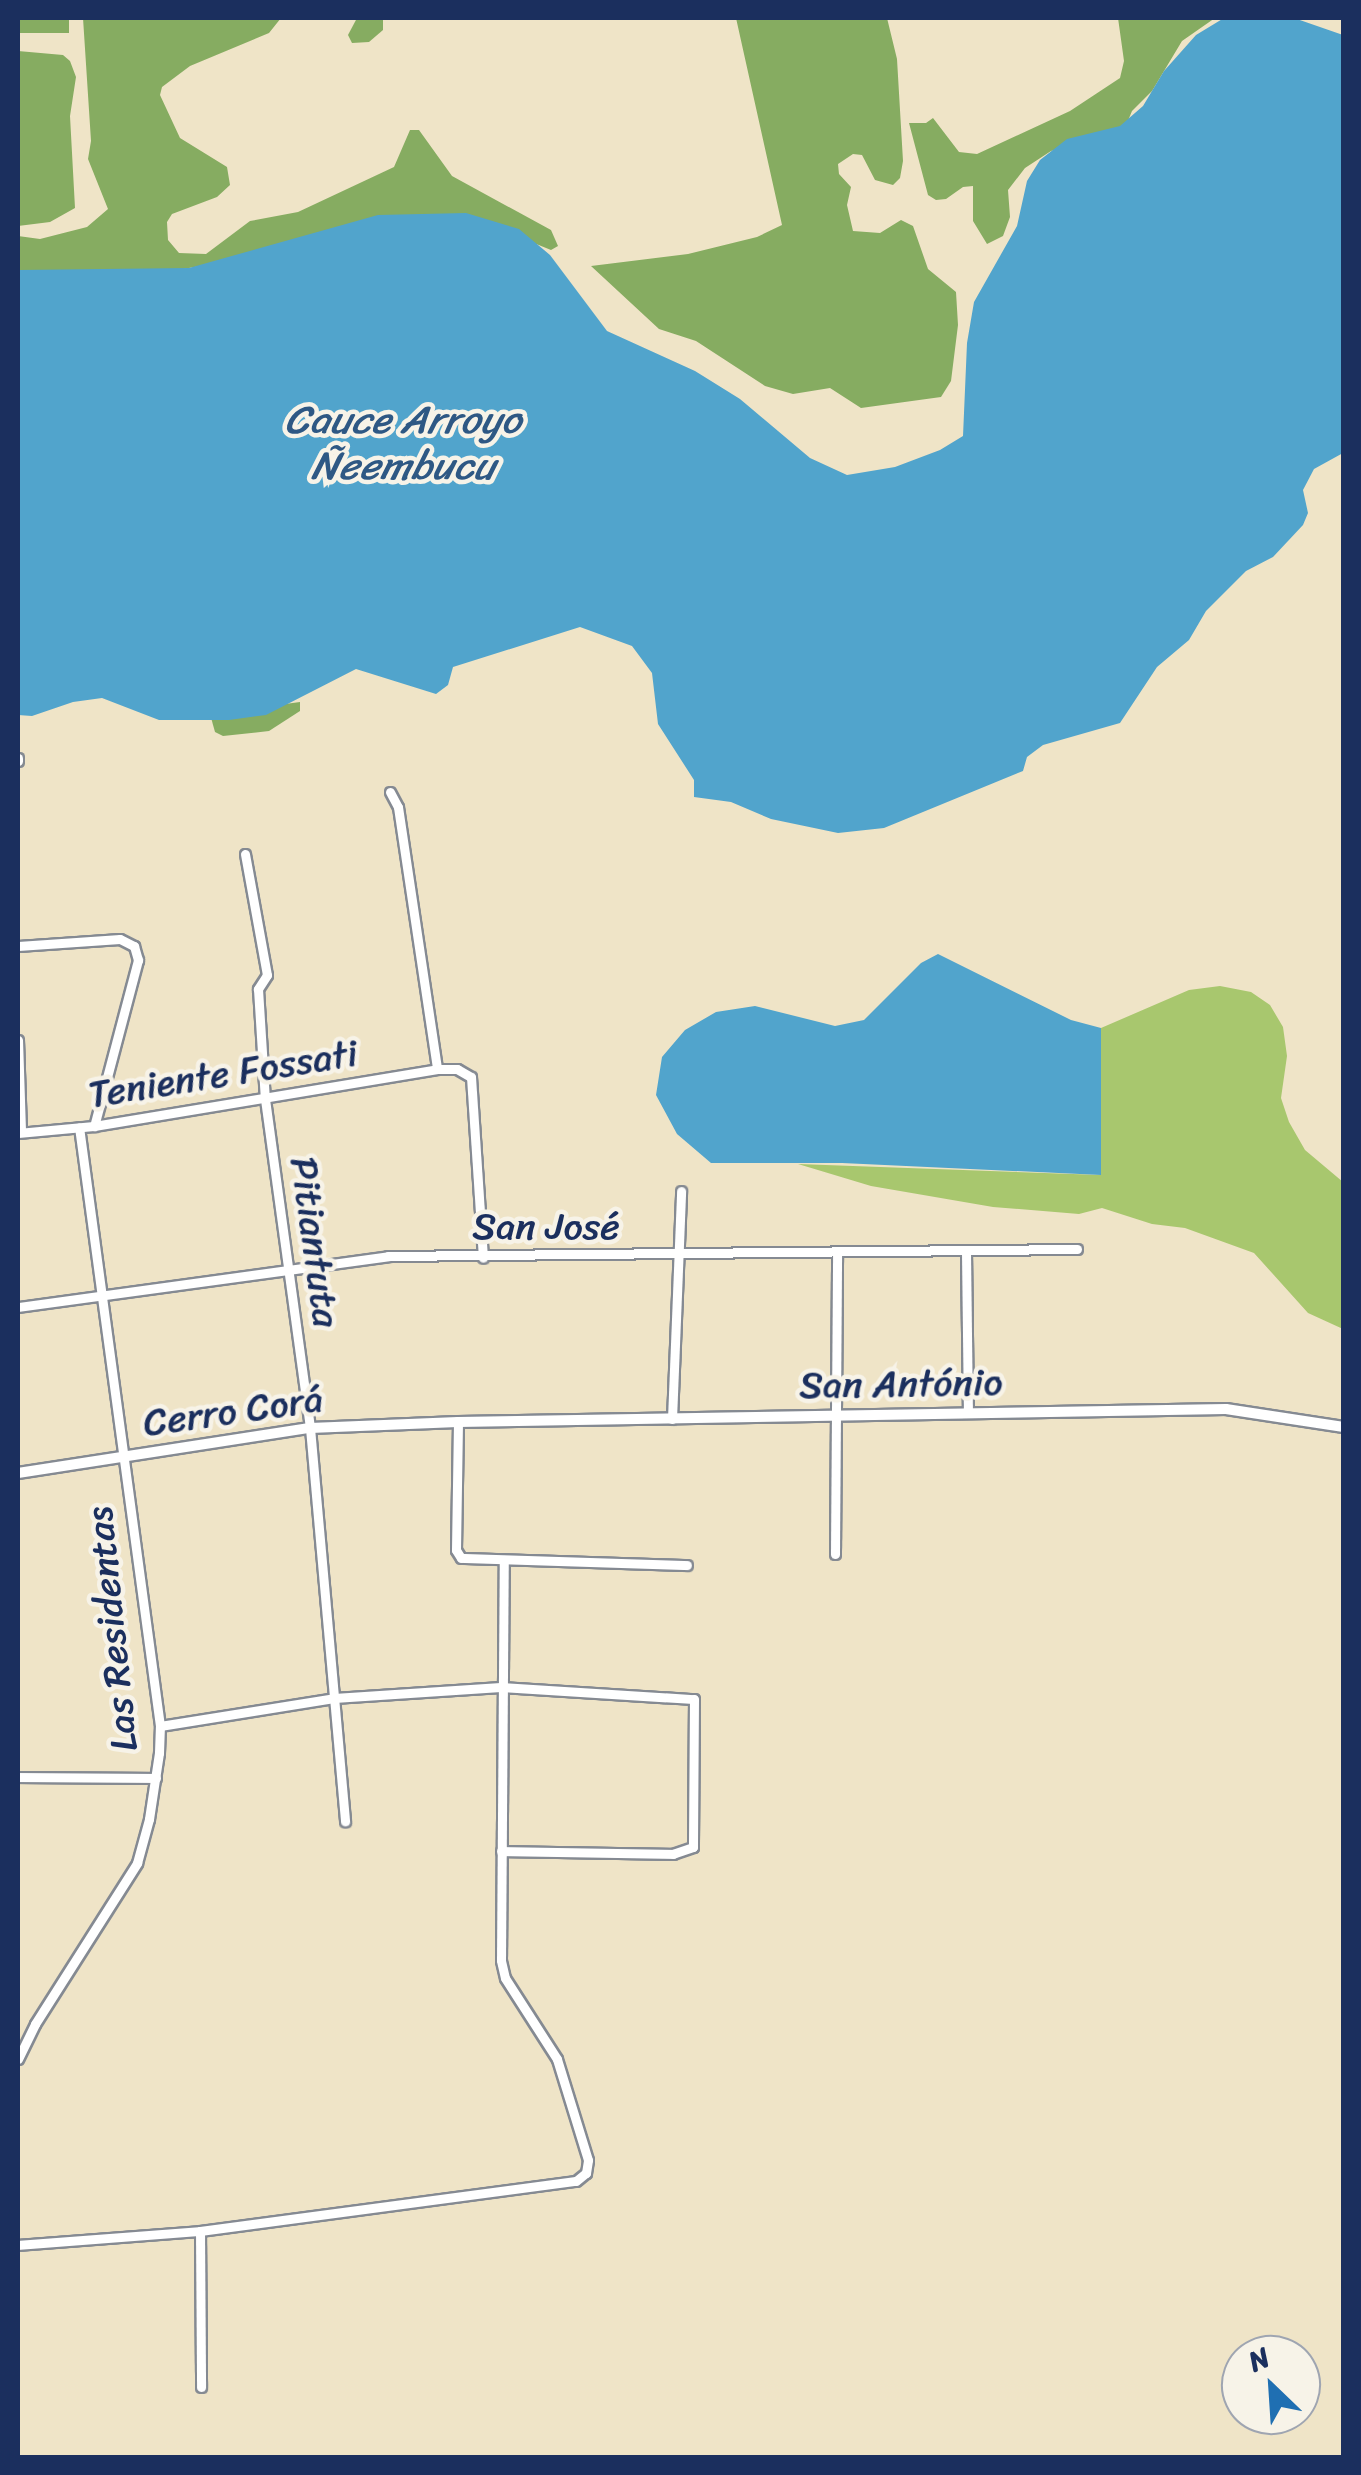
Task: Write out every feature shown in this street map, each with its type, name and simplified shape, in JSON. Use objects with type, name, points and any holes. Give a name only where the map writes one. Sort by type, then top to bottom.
[{"type":"street","points":[[390,792],[398,806],[437,1069],[456,1070],[472,1077],[483,1258]]},
{"type":"street","name":"Pitiantuta","points":[[245,854],[266,974],[258,989],[266,1099],[310,1428],[345,1821]]},
{"type":"street","points":[[18,946],[120,938],[134,946],[138,960],[94,1126]]},
{"type":"street","points":[[18,1040],[20,1132]]},
{"type":"street","name":"Teniente Fossati","points":[[20,1132],[94,1126],[437,1069]]},
{"type":"street","name":"Las Residentas","points":[[18,2059],[35,2024],[137,1863],[156,1778],[160,1726],[79,1127]]},
{"type":"street","points":[[672,1419],[681,1191]]},
{"type":"street","name":"San José","points":[[18,1307],[388,1256],[679,1257],[1078,1250]]},
{"type":"street","points":[[966,1252],[968,1412]]},
{"type":"street","points":[[834,1554],[837,1253]]},
{"type":"street","name":"San António","points":[[458,1422],[1226,1409],[1344,1427]]},
{"type":"street","points":[[458,1422],[456,1550],[462,1558],[687,1565]]},
{"type":"street","name":"Cerro Corá","points":[[18,1473],[310,1428],[458,1422]]},
{"type":"street","points":[[18,2244],[200,2231],[576,2181],[586,2172],[588,2160],[557,2059],[505,1978],[501,1960],[500,1688],[504,1562]]},
{"type":"street","points":[[160,1726],[334,1698],[500,1688],[694,1699],[693,1847],[673,1854],[501,1850]]},
{"type":"street","points":[[18,1777],[156,1778]]},
{"type":"street","points":[[200,2231],[201,2387]]},
{"type":"green space","points":[[18,18],[69,18],[69,33],[18,33]]},
{"type":"green space","points":[[83,18],[281,18],[269,33],[190,66],[162,87],[160,95],[180,138],[227,167],[230,185],[217,197],[172,214],[167,222],[168,240],[179,253],[206,254],[250,221],[298,212],[394,167],[410,130],[419,130],[452,176],[551,230],[558,246],[551,250],[519,237],[342,241],[18,298],[18,236],[40,239],[87,227],[108,209],[88,159],[91,141]]},
{"type":"green space","points":[[357,18],[383,18],[383,30],[369,42],[352,43],[348,35]]},
{"type":"green space","points":[[736,18],[887,18],[897,59],[903,161],[900,178],[893,185],[875,180],[862,155],[853,154],[838,164],[839,174],[851,187],[847,205],[853,231],[880,233],[901,220],[913,226],[928,269],[956,292],[958,325],[951,381],[941,397],[861,408],[830,388],[793,394],[765,386],[696,341],[659,329],[591,266],[688,254],[757,237],[782,225]]},
{"type":"green space","points":[[1118,18],[1215,18],[1182,41],[1152,91],[1132,111],[1125,128],[1051,151],[1025,168],[1008,190],[1010,217],[1003,236],[987,244],[973,221],[973,186],[963,187],[946,199],[936,200],[928,195],[909,123],[926,123],[933,118],[959,152],[977,154],[1070,111],[1120,78],[1124,61]]},
{"type":"green space","points":[[18,51],[63,55],[76,77],[70,116],[75,208],[50,222],[18,226]]},
{"type":"green space","points":[[300,702],[300,711],[269,731],[223,736],[215,732],[210,714]]},
{"type":"green space","points":[[1220,986],[1251,992],[1270,1005],[1283,1027],[1287,1056],[1281,1098],[1289,1122],[1305,1150],[1343,1182],[1343,1329],[1308,1313],[1254,1253],[1185,1228],[1152,1224],[1102,1208],[1079,1214],[993,1207],[871,1186],[798,1164],[1101,1175],[1101,1028],[1189,990]]},
{"type":"water","name":"Cauce Arroyo Ñeembucu","points":[[1224,18],[1294,18],[1343,35],[1343,453],[1314,469],[1303,490],[1308,513],[1303,525],[1273,557],[1246,571],[1206,611],[1189,640],[1157,667],[1120,723],[1043,745],[1027,757],[1023,771],[884,828],[838,833],[771,819],[731,802],[694,797],[694,780],[658,724],[652,673],[632,646],[580,627],[453,667],[448,685],[436,694],[356,669],[266,715],[229,720],[159,720],[102,698],[73,702],[32,716],[18,715],[18,270],[189,268],[378,215],[466,213],[519,229],[550,255],[607,331],[695,371],[740,399],[810,458],[847,475],[895,467],[940,450],[963,436],[967,343],[974,302],[1017,226],[1027,181],[1040,160],[1067,139],[1120,126],[1143,106],[1164,71],[1196,35]]},
{"type":"water","points":[[938,954],[1071,1020],[1101,1028],[1101,1175],[842,1163],[711,1163],[677,1134],[656,1095],[662,1057],[685,1030],[716,1012],[755,1006],[835,1026],[864,1020],[921,963]]}]
